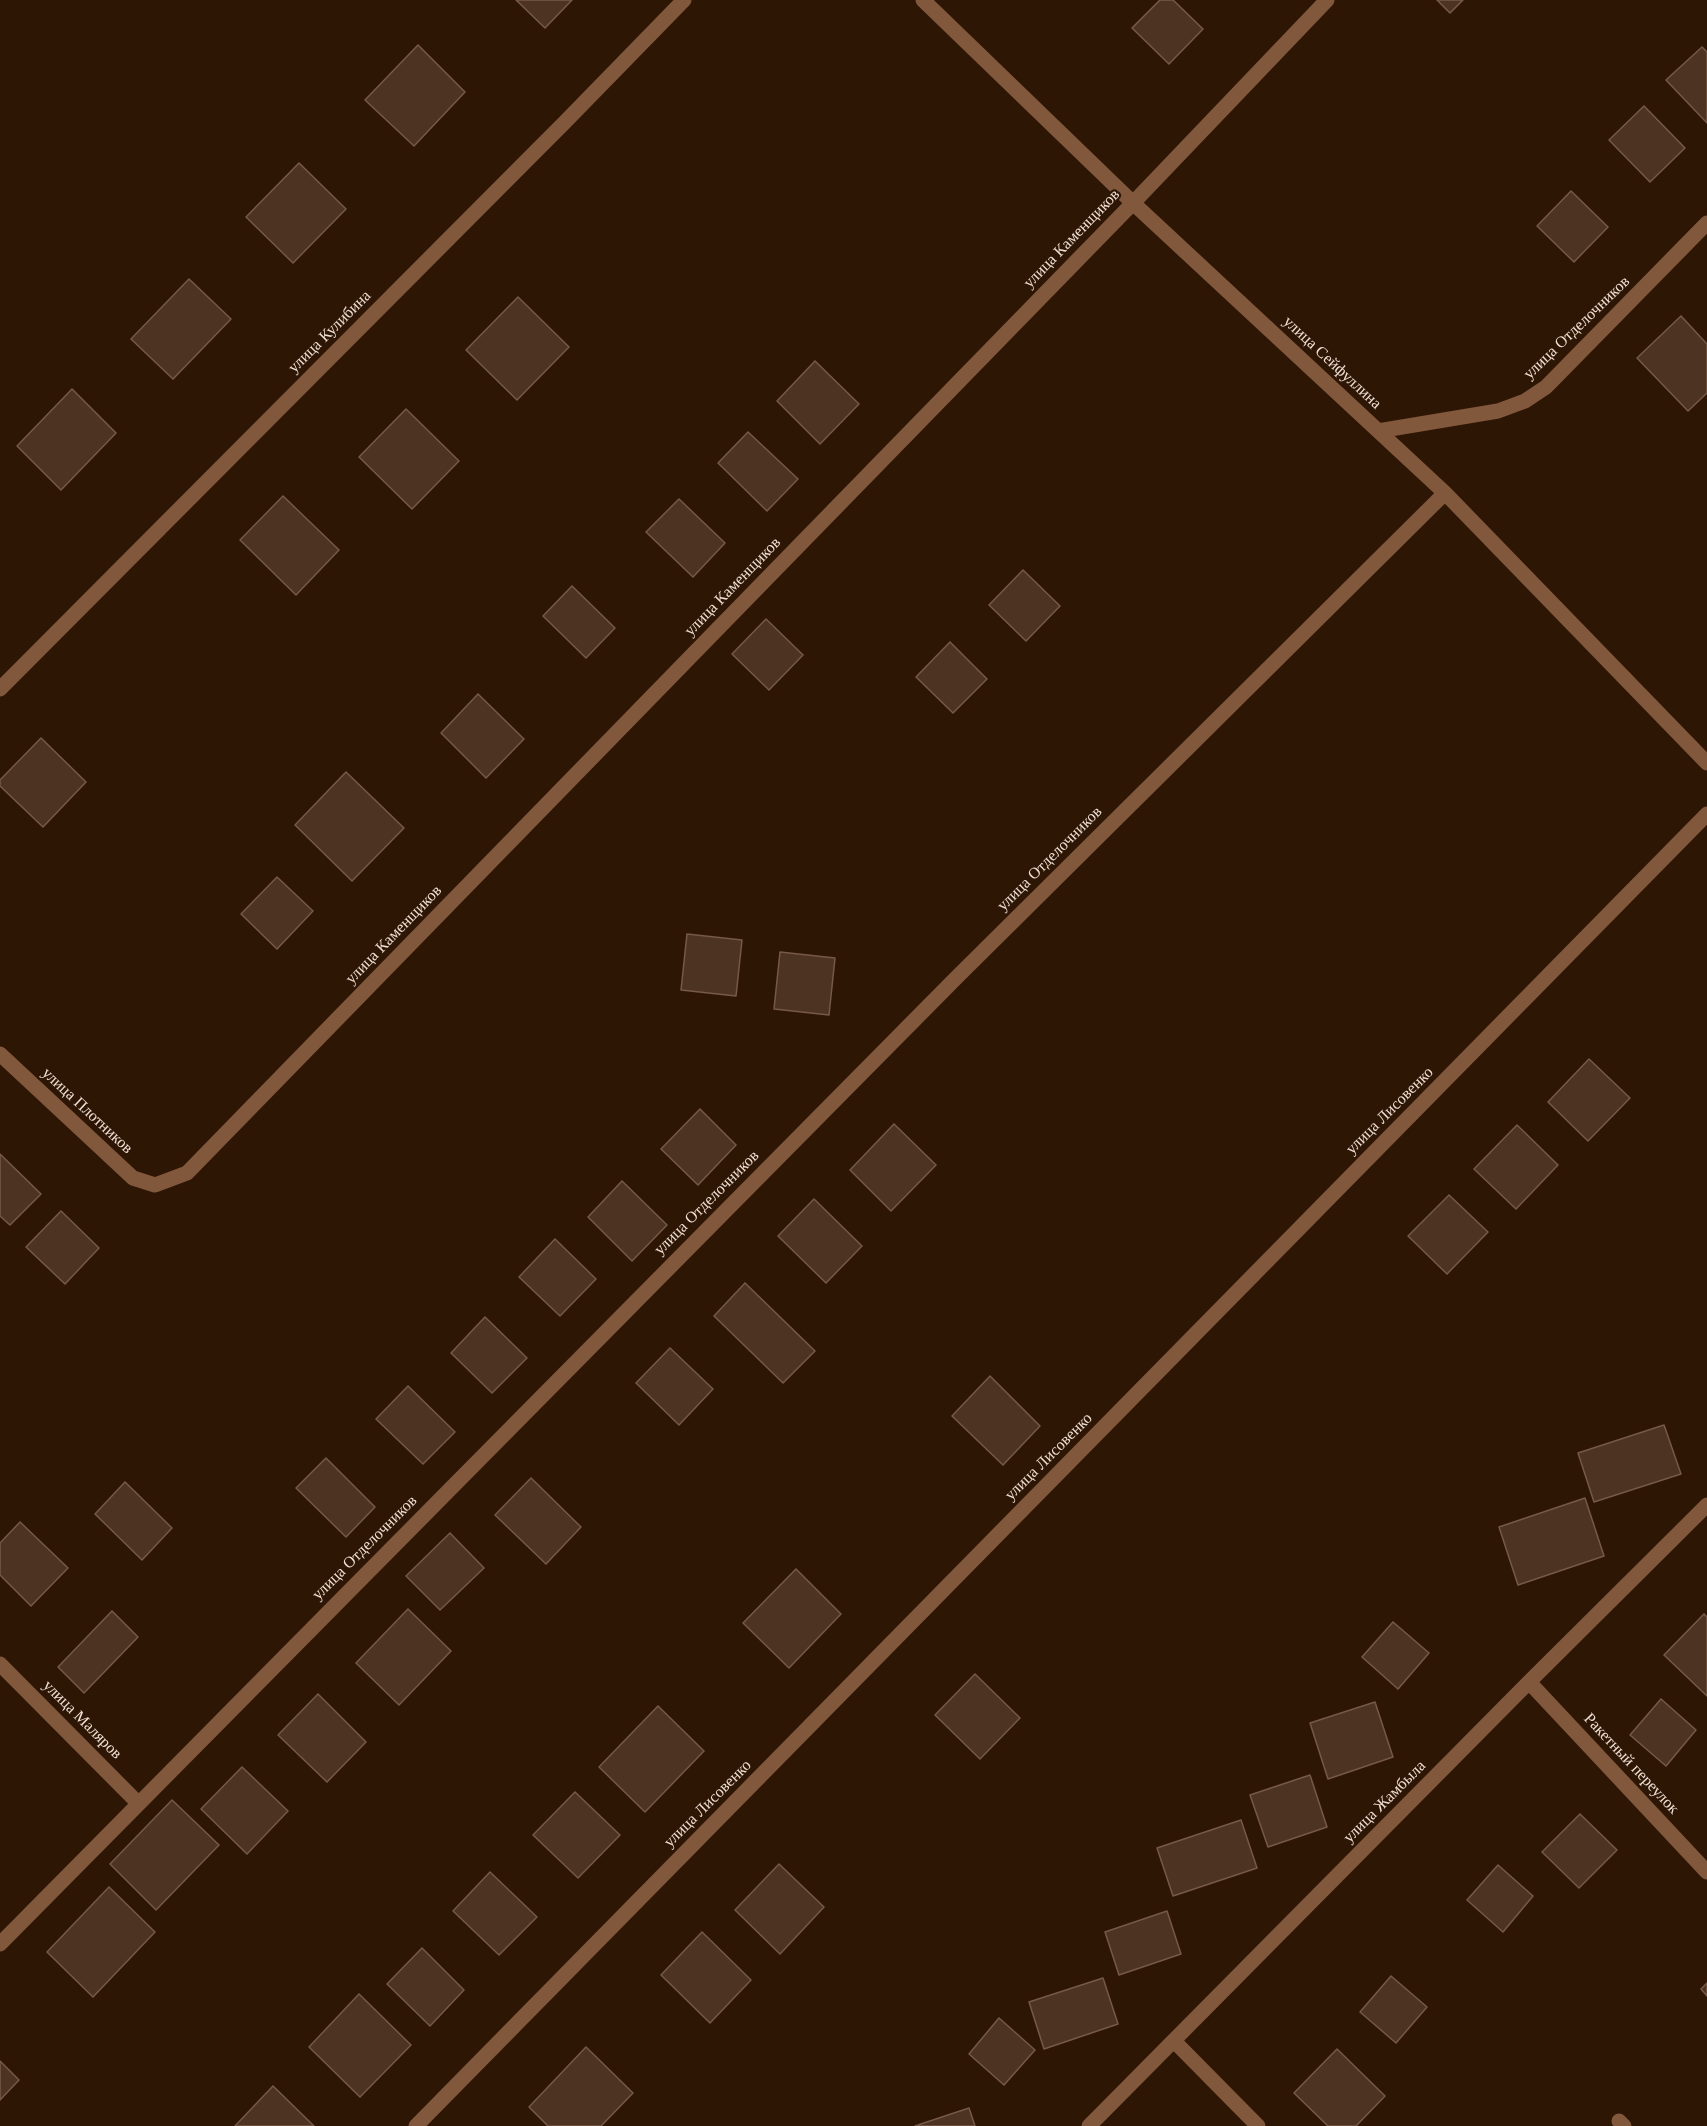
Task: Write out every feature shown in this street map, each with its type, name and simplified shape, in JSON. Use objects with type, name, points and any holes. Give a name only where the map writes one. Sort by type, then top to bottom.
[{"type":"street","name":"улица Кулибина","points":[[0,689],[684,0]]},
{"type":"street","name":"улица Сейфуллина","points":[[923,0],[1133,203],[1445,493],[1707,763]]},
{"type":"street","name":"улица Каменщиков","points":[[155,1185],[187,1173],[1328,0]]},
{"type":"street","name":"улица Отделочников","points":[[1378,431],[1498,411],[1525,401],[1546,387],[1707,223]]},
{"type":"street","name":"улица Отделочников","points":[[0,1944],[948,986],[1445,493]]},
{"type":"street","name":"улица Лисовенко","points":[[417,2126],[1707,814]]},
{"type":"street","name":"улица Плотников","points":[[0,1054],[133,1178],[155,1185]]},
{"type":"street","name":"улица Жамбыла","points":[[1089,2126],[1707,1505]]},
{"type":"street","name":"улица Маляров","points":[[0,1664],[138,1803]]},
{"type":"street","name":"Ракетный переулок","points":[[1529,1682],[1707,1872]]},
{"type":"street","points":[[1174,2042],[1258,2126]]},
{"type":"building","points":[[516,0],[572,0],[545,28]]},
{"type":"building","points":[[1160,0],[1173,0],[1203,29],[1169,64],[1132,28]]},
{"type":"building","points":[[1437,0],[1463,0],[1450,13]]},
{"type":"building","points":[[418,45],[465,92],[414,146],[365,100]]},
{"type":"building","points":[[1702,47],[1707,52],[1707,123],[1666,80]]},
{"type":"building","points":[[1644,106],[1685,148],[1650,182],[1609,140]]},
{"type":"building","points":[[299,163],[346,209],[293,263],[246,217]]},
{"type":"building","points":[[1571,191],[1608,227],[1574,262],[1537,226]]},
{"type":"building","points":[[189,279],[231,319],[173,379],[131,339]]},
{"type":"building","points":[[518,297],[569,347],[517,400],[466,350]]},
{"type":"building","points":[[1681,316],[1707,344],[1707,393],[1688,411],[1637,358]]},
{"type":"building","points":[[815,361],[859,404],[820,444],[777,401]]},
{"type":"building","points":[[72,389],[116,433],[61,490],[17,446]]},
{"type":"building","points":[[406,409],[459,461],[412,509],[359,457]]},
{"type":"building","points":[[748,432],[798,479],[767,511],[718,463]]},
{"type":"building","points":[[283,496],[339,550],[296,595],[240,540]]},
{"type":"building","points":[[679,499],[725,543],[693,577],[646,532]]},
{"type":"building","points":[[1023,570],[1060,606],[1026,641],[989,605]]},
{"type":"building","points":[[572,586],[615,628],[586,658],[543,616]]},
{"type":"building","points":[[766,619],[803,655],[769,690],[732,654]]},
{"type":"building","points":[[950,642],[987,679],[953,713],[916,677]]},
{"type":"building","points":[[478,694],[524,739],[486,778],[441,733]]},
{"type":"building","points":[[41,738],[86,782],[43,827],[0,786],[0,780]]},
{"type":"building","points":[[346,772],[404,828],[352,881],[295,825]]},
{"type":"building","points":[[277,877],[313,911],[277,949],[241,914]]},
{"type":"building","points":[[687,934],[742,940],[736,996],[681,990]]},
{"type":"building","points":[[780,952],[835,958],[829,1015],[774,1009]]},
{"type":"building","points":[[1589,1059],[1630,1098],[1588,1141],[1548,1102]]},
{"type":"building","points":[[700,1109],[736,1145],[698,1185],[661,1149]]},
{"type":"building","points":[[894,1124],[936,1165],[891,1211],[850,1170]]},
{"type":"building","points":[[1517,1125],[1558,1165],[1516,1209],[1474,1169]]},
{"type":"building","points":[[0,1154],[41,1194],[10,1225],[0,1216]]},
{"type":"building","points":[[622,1181],[667,1225],[632,1261],[588,1217]]},
{"type":"building","points":[[1449,1195],[1488,1232],[1447,1274],[1408,1236]]},
{"type":"building","points":[[814,1199],[862,1246],[826,1283],[778,1236]]},
{"type":"building","points":[[61,1211],[99,1248],[65,1284],[26,1247]]},
{"type":"building","points":[[555,1239],[596,1279],[560,1316],[519,1277]]},
{"type":"building","points":[[745,1283],[815,1351],[783,1383],[714,1316]]},
{"type":"building","points":[[485,1317],[527,1358],[492,1393],[451,1353]]},
{"type":"building","points":[[670,1348],[713,1389],[679,1425],[636,1383]]},
{"type":"building","points":[[990,1376],[1040,1426],[1003,1465],[952,1416]]},
{"type":"building","points":[[408,1386],[455,1432],[423,1464],[376,1419]]},
{"type":"building","points":[[1664,1425],[1681,1474],[1594,1502],[1578,1453]]},
{"type":"building","points":[[326,1458],[375,1507],[346,1537],[296,1488]]},
{"type":"building","points":[[531,1478],[581,1527],[546,1564],[495,1515]]},
{"type":"building","points":[[125,1482],[172,1528],[142,1560],[95,1514]]},
{"type":"building","points":[[1585,1498],[1604,1556],[1518,1585],[1499,1527]]},
{"type":"building","points":[[20,1522],[68,1568],[31,1606],[0,1575],[0,1543]]},
{"type":"building","points":[[450,1533],[484,1568],[440,1610],[406,1576]]},
{"type":"building","points":[[796,1569],[841,1614],[789,1668],[743,1623]]},
{"type":"building","points":[[408,1609],[451,1651],[399,1705],[356,1663]]},
{"type":"building","points":[[112,1611],[138,1637],[84,1693],[58,1667]]},
{"type":"building","points":[[1704,1614],[1707,1617],[1707,1696],[1664,1655]]},
{"type":"building","points":[[1393,1622],[1429,1653],[1398,1689],[1362,1657]]},
{"type":"building","points":[[975,1674],[1020,1718],[980,1759],[935,1715]]},
{"type":"building","points":[[318,1694],[366,1742],[327,1782],[278,1735]]},
{"type":"building","points":[[1661,1699],[1696,1730],[1666,1766],[1630,1735]]},
{"type":"building","points":[[1375,1702],[1393,1757],[1328,1779],[1310,1723]]},
{"type":"building","points":[[658,1706],[704,1751],[645,1812],[599,1767]]},
{"type":"building","points":[[242,1767],[288,1811],[247,1854],[201,1809]]},
{"type":"building","points":[[1310,1775],[1327,1827],[1268,1847],[1250,1795]]},
{"type":"building","points":[[575,1792],[620,1835],[578,1878],[533,1835]]},
{"type":"building","points":[[172,1800],[219,1845],[156,1910],[110,1864]]},
{"type":"building","points":[[1580,1814],[1617,1850],[1579,1888],[1542,1852]]},
{"type":"building","points":[[1241,1820],[1257,1868],[1173,1896],[1157,1848]]},
{"type":"building","points":[[779,1864],[824,1907],[780,1954],[735,1910]]},
{"type":"building","points":[[1498,1865],[1533,1896],[1503,1932],[1467,1900]]},
{"type":"building","points":[[490,1872],[537,1917],[499,1955],[453,1911]]},
{"type":"building","points":[[109,1887],[155,1932],[93,1997],[47,1952]]},
{"type":"building","points":[[1167,1911],[1181,1954],[1119,1975],[1105,1932]]},
{"type":"building","points":[[702,1932],[751,1980],[710,2023],[661,1975]]},
{"type":"building","points":[[422,1948],[464,1990],[430,2026],[387,1984]]},
{"type":"building","points":[[1391,1976],[1427,2007],[1396,2043],[1360,2012]]},
{"type":"building","points":[[1103,1978],[1118,2024],[1044,2049],[1029,2002]]},
{"type":"building","points":[[1707,1983],[1707,1996],[1701,1989]]},
{"type":"building","points":[[359,1994],[411,2045],[360,2097],[309,2047]]},
{"type":"building","points":[[999,2018],[1035,2050],[1004,2085],[969,2054]]},
{"type":"building","points":[[586,2047],[633,2093],[601,2126],[548,2126],[529,2107]]},
{"type":"building","points":[[1337,2049],[1385,2096],[1356,2126],[1328,2126],[1294,2093]]},
{"type":"building","points":[[0,2061],[19,2080],[0,2100]]},
{"type":"building","points":[[273,2086],[314,2126],[235,2126]]},
{"type":"building","points":[[969,2108],[975,2126],[915,2126]]}]
